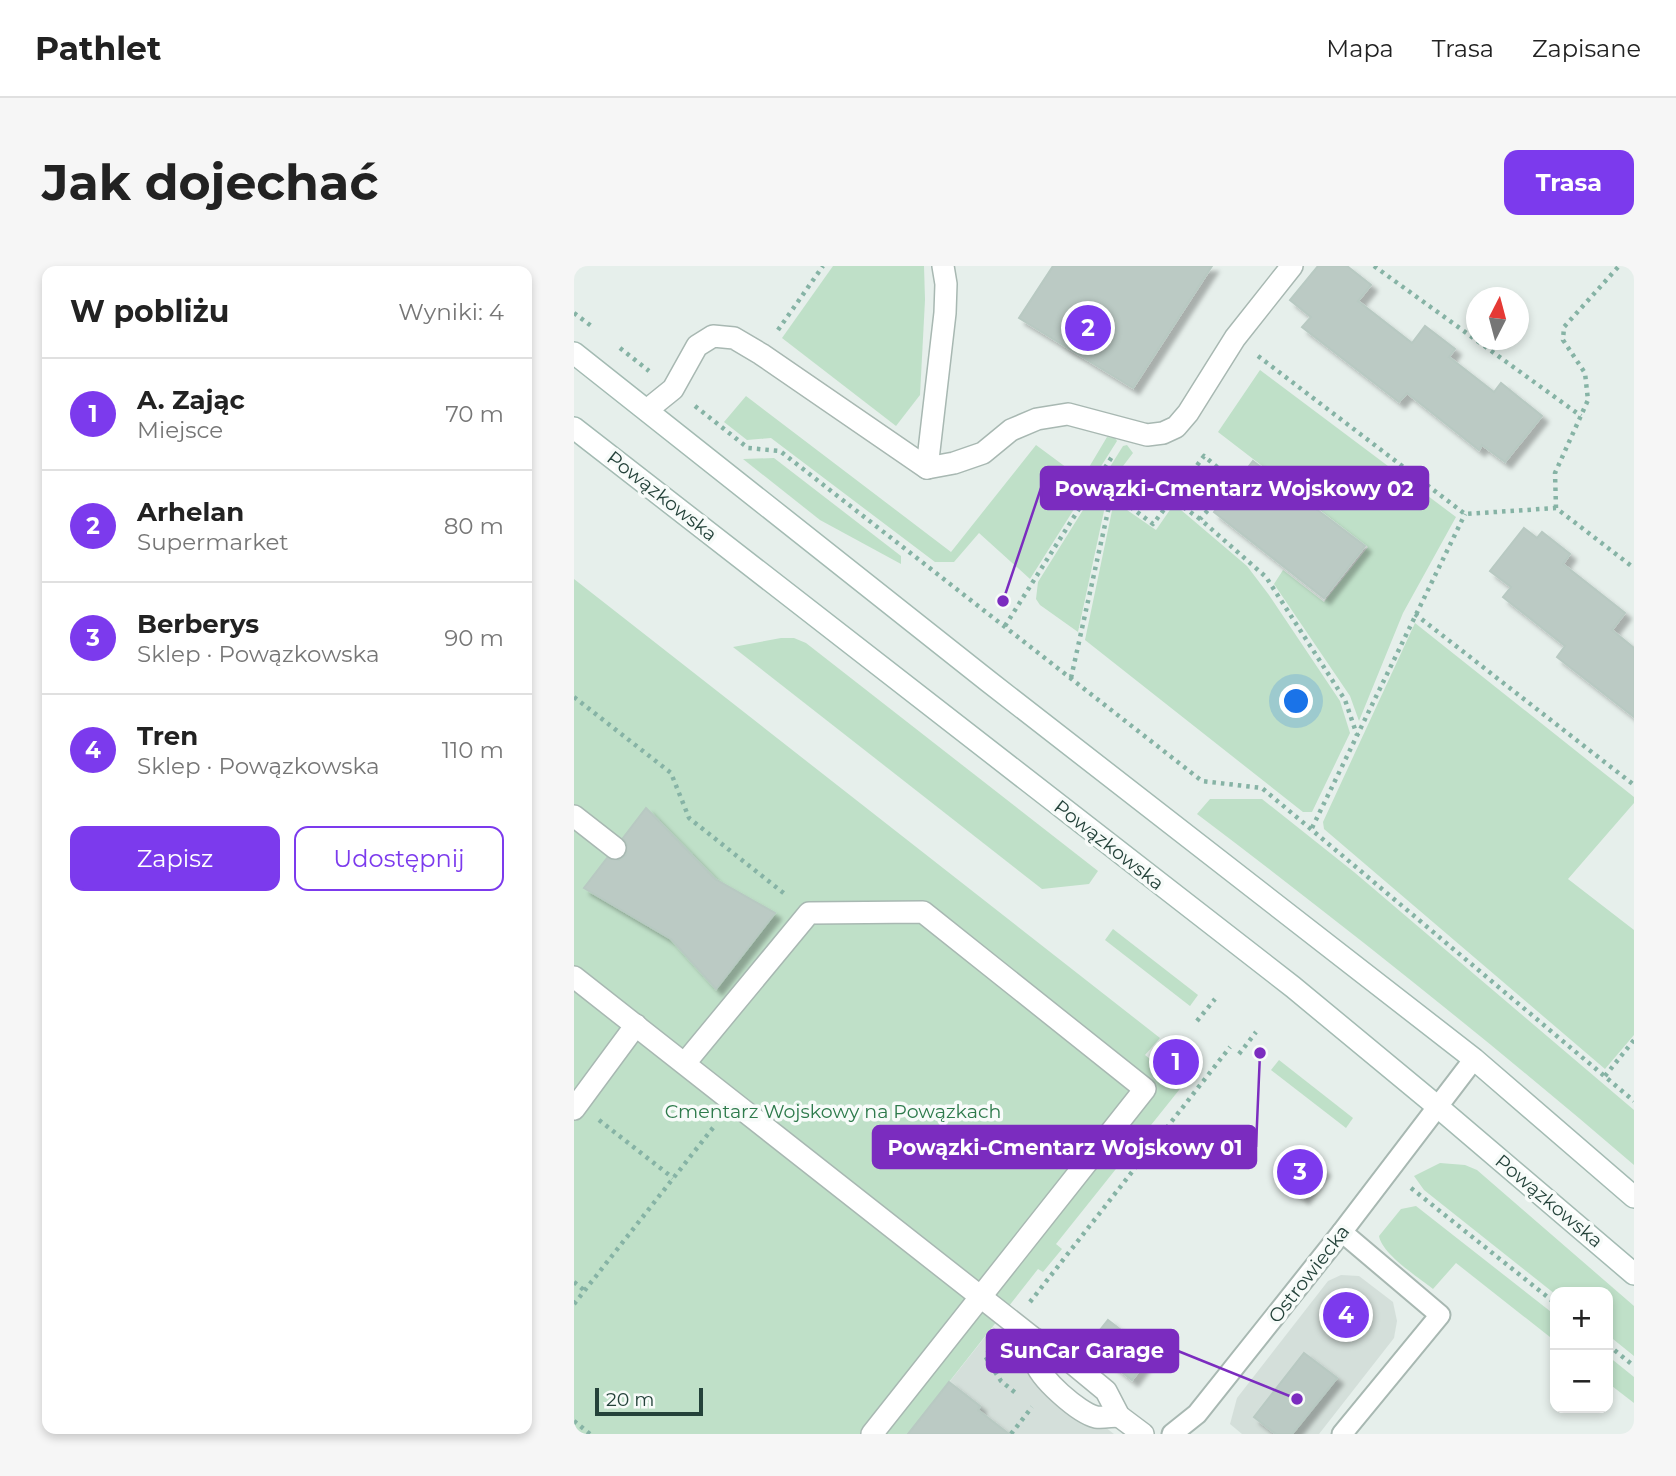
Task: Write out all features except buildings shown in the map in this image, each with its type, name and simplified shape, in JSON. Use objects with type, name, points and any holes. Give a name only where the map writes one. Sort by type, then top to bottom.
[{"type":"street","points":[[927,468],[945,313],[946,284],[943,266]]},
{"type":"street","points":[[647,410],[673,389],[697,346],[713,336],[734,338],[761,354],[927,468],[954,463],[983,453],[1011,430],[1037,419],[1068,414],[1147,435],[1163,433],[1176,427],[1188,413],[1236,338],[1292,266]]},
{"type":"street","points":[[574,353],[988,681],[1475,1059],[1634,1197]]},
{"type":"street","name":"Powązkowska","points":[[574,428],[1282,979],[1634,1273]]},
{"type":"street","points":[[574,816],[615,848]]},
{"type":"street","points":[[685,1063],[809,913],[923,912],[1145,1089],[872,1434]]},
{"type":"street","points":[[574,977],[1033,1338],[1054,1348],[1106,1391],[1119,1416],[1143,1434]]},
{"type":"street","points":[[574,1109],[636,1026]]},
{"type":"street","points":[[1033,1338],[1035,1363],[1045,1378],[1060,1392],[1080,1409],[1096,1417],[1119,1416]]},
{"type":"lane","name":"Ostrowiecka","points":[[1172,1434],[1197,1415],[1475,1059]]},
{"type":"lane","points":[[1342,1232],[1440,1315],[1342,1434]]},
{"type":"path","points":[[761,354],[823,266]]},
{"type":"path","points":[[1374,266],[1581,416]]},
{"type":"path","points":[[1556,508],[1555,474],[1588,400],[1585,373],[1563,340],[1564,327],[1619,266]]},
{"type":"path","points":[[574,313],[596,330]]},
{"type":"path","points":[[1236,338],[1465,514],[1556,508],[1634,568]]},
{"type":"path","points":[[618,347],[748,448],[780,451],[1202,781],[1262,788],[1634,1101]]},
{"type":"path","points":[[1005,626],[1129,430]]},
{"type":"path","points":[[1071,678],[1112,493],[1153,524],[1204,456],[1224,473],[1211,493],[1217,500],[1200,519]]},
{"type":"path","points":[[1172,499],[1200,519],[1265,577],[1345,700],[1357,735]]},
{"type":"path","points":[[1312,828],[1465,514]]},
{"type":"path","points":[[1415,614],[1634,785]]},
{"type":"path","points":[[574,697],[671,773],[689,818],[809,913]]},
{"type":"path","points":[[1197,1021],[1214,999]]},
{"type":"path","points":[[1239,1054],[1256,1032]]},
{"type":"path","points":[[1605,1076],[1634,1040]]},
{"type":"path","points":[[1011,1434],[1032,1406],[1001,1381],[985,1356],[1230,1047]]},
{"type":"path","points":[[574,1304],[733,1102]]},
{"type":"path","points":[[602,1122],[673,1178]]},
{"type":"path","points":[[1404,1183],[1550,1299]]},
{"type":"path","points":[[574,1282],[585,1291]]},
{"type":"path","points":[[1613,1349],[1634,1366]]},
{"type":"path","points":[[574,1421],[590,1434]]},
{"type":"shaded area","points":[[1341,1275],[1359,1276],[1393,1302],[1397,1321],[1394,1338],[1319,1434],[1242,1434],[1230,1424],[1237,1398],[1328,1281]]},
{"type":"shaded area","points":[[993,1327],[1020,1348],[1030,1368],[1114,1434],[908,1434]]},
{"type":"green space","points":[[833,266],[924,266],[920,395],[896,426],[782,338]]},
{"type":"green space","points":[[1260,370],[1456,517],[1403,613],[1359,721],[1350,696],[1274,584],[1283,570],[1324,602],[1368,547],[1218,432]]},
{"type":"green space","points":[[746,396],[951,552],[1036,445],[1082,479],[1107,437],[1117,441],[1030,579],[979,533],[954,562],[935,562],[771,438],[747,440],[724,422]]},
{"type":"green space","points":[[1127,445],[1133,453],[1110,483],[1078,632],[1040,605],[1036,599],[1038,582],[1123,446]]},
{"type":"green space","points":[[774,458],[901,556],[901,564],[820,520],[743,459]]},
{"type":"green space","points":[[1114,501],[1156,530],[1174,504],[1247,566],[1340,701],[1350,733],[1312,812],[1303,812],[1085,640]]},
{"type":"green space","name":"Cmentarz Wojskowy na Powązkach","points":[[574,579],[1160,1038],[1145,1055],[1183,1085],[1056,1244],[1062,1249],[1043,1272],[1038,1269],[908,1434],[574,1434]]},
{"type":"green space","points":[[1415,623],[1634,797],[1634,803],[1568,879],[1634,930],[1634,1035],[1605,1069],[1324,829],[1323,822]]},
{"type":"green space","points":[[794,638],[806,643],[1098,871],[1089,884],[1042,889],[733,647]]},
{"type":"green space","points":[[1210,799],[1262,799],[1354,872],[1634,1110],[1634,1165],[1418,986],[1197,814]]},
{"type":"green space","points":[[1113,929],[1198,995],[1190,1006],[1105,940]]},
{"type":"green space","points":[[1279,1060],[1353,1118],[1346,1128],[1271,1070]]},
{"type":"green space","points":[[1440,1163],[1465,1165],[1477,1170],[1612,1287],[1550,1287],[1550,1290],[1424,1190],[1414,1176]]},
{"type":"green space","points":[[1416,1206],[1550,1311],[1550,1337],[1456,1263],[1433,1289],[1393,1258],[1379,1236],[1401,1209]]},
{"type":"green space","points":[[1613,1288],[1634,1306],[1634,1356],[1613,1339]]},
{"type":"green space","points":[[1613,1360],[1634,1377],[1634,1403],[1613,1387]]},
{"type":"place","name":"Arhelan","points":[[1088,328]]},
{"type":"place","name":"Powązki-Cmentarz Wojskowy 02","points":[[1003,601]]},
{"type":"place","name":"Powązki-Cmentarz Wojskowy 01","points":[[1260,1053]]},
{"type":"place","name":"A. Zając","points":[[1176,1062]]},
{"type":"place","name":"Berberys","points":[[1300,1172]]},
{"type":"place","name":"Tren","points":[[1346,1315]]},
{"type":"place","name":"SunCar Garage","points":[[1297,1399]]}]
